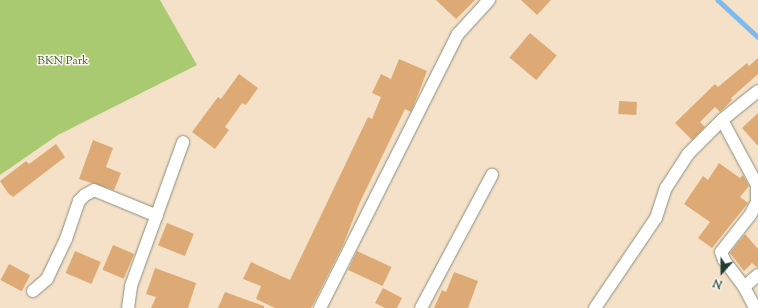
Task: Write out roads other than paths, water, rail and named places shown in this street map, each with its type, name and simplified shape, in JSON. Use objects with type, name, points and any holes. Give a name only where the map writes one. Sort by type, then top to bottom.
[{"type":"street","points":[[320,308],[454,40],[489,0]]},
{"type":"street","points":[[595,308],[656,218],[666,188],[688,154],[722,120],[758,91]]},
{"type":"street","points":[[722,120],[758,185],[757,202],[751,214],[722,252],[724,260],[744,287],[755,308]]},
{"type":"street","points":[[128,308],[131,286],[183,142]]},
{"type":"street","points":[[421,308],[492,175]]},
{"type":"street","points":[[33,292],[47,279],[66,239],[79,201],[85,195],[94,190],[157,216]]},
{"type":"street","points":[[744,287],[758,275]]},
{"type":"waterway","points":[[718,0],[758,37]]},
{"type":"park label","name":"BKN Park","points":[[63,62]]}]
